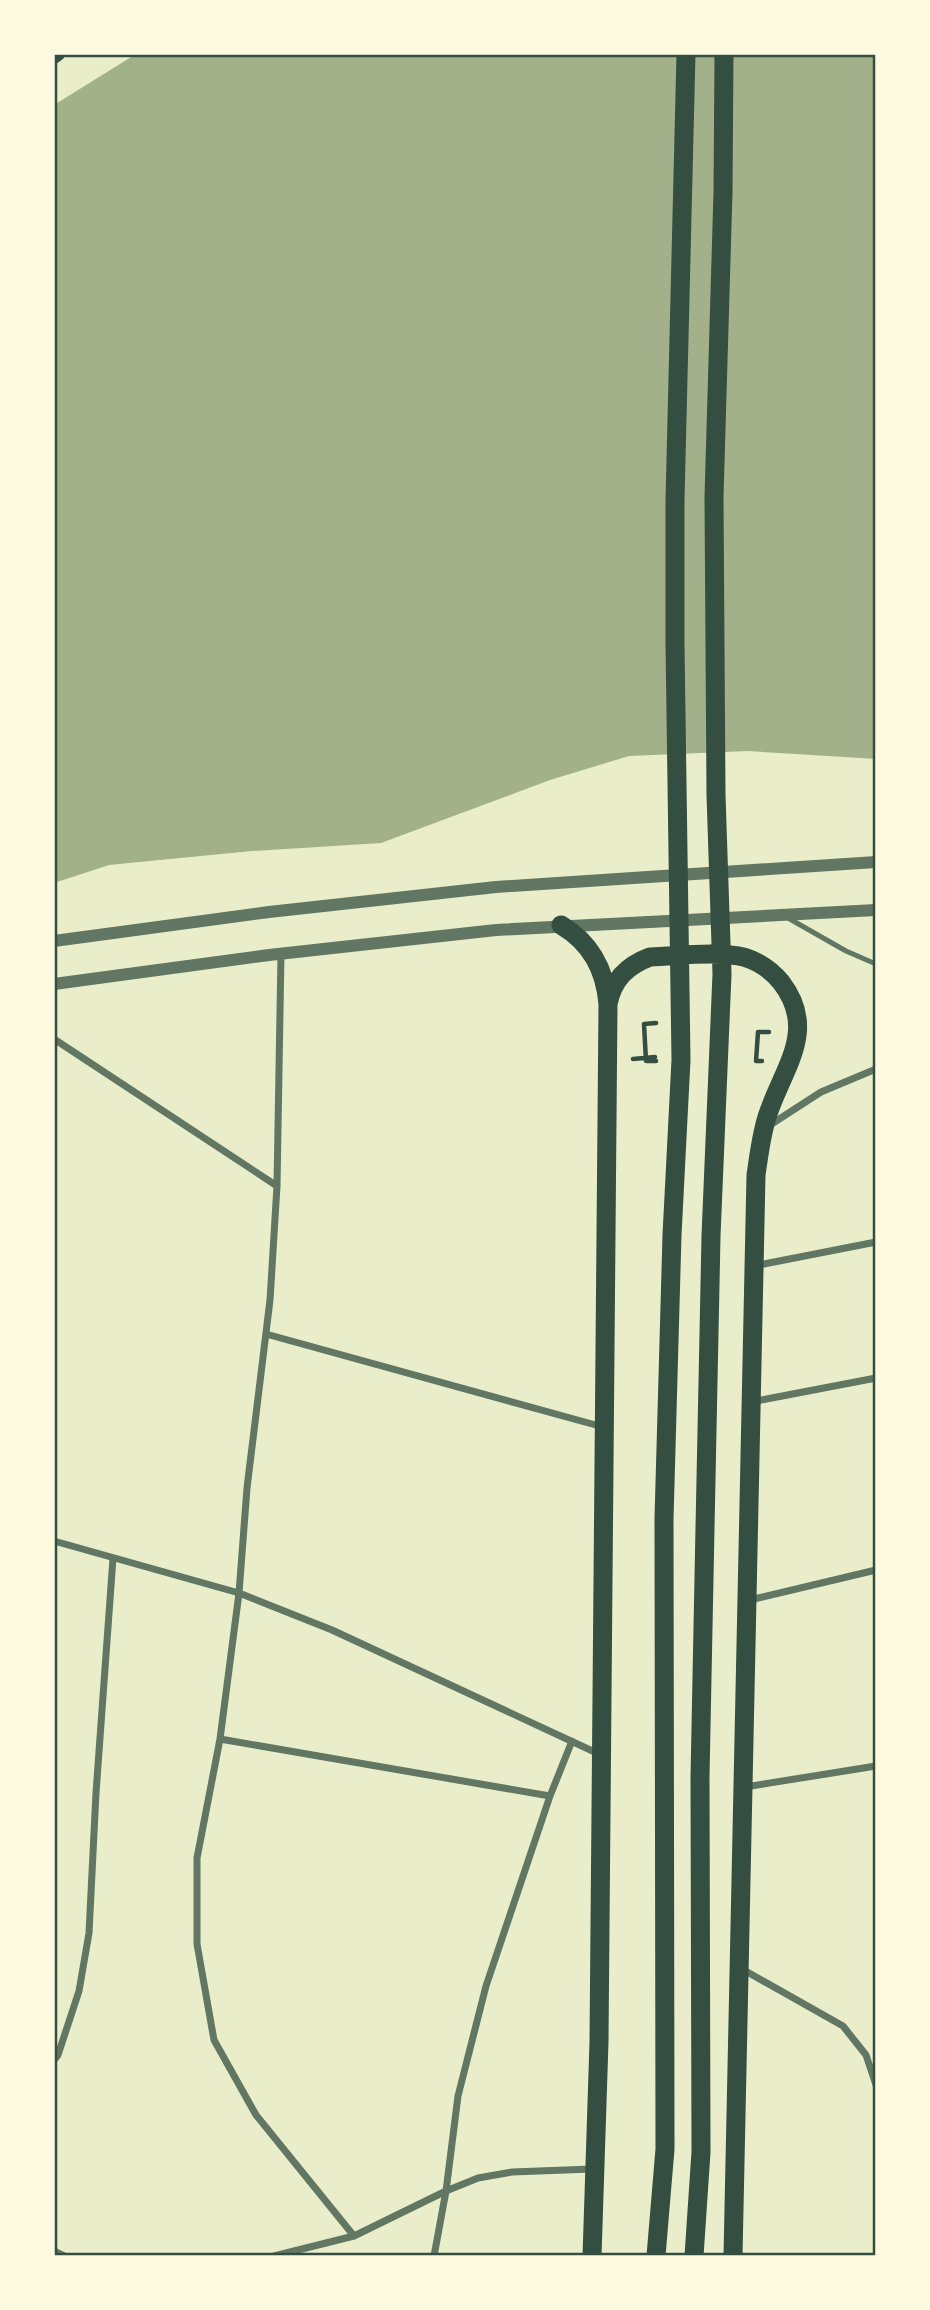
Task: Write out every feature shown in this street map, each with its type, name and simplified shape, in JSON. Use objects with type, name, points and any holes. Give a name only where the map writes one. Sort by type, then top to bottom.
[{"type":"highway","points":[[656,2256],[665,2149],[664,1519],[672,1235],[681,1060],[674,645],[686,54]]},
{"type":"highway","points":[[694,2256],[701,2152],[700,1776],[711,1236],[722,974],[716,794],[714,497],[723,192],[724,54]]},
{"type":"highway","points":[[561,925],[580,939],[595,957],[604,979],[608,1004],[596,2169],[592,2256]]},
{"type":"highway","points":[[608,1004],[619,978],[633,964],[650,957],[732,955],[748,958],[777,977],[795,1006],[798,1023],[793,1057],[773,1100],[763,1130],[756,1175],[733,2256]]},
{"type":"street","points":[[54,941],[269,912],[496,887],[876,862]]},
{"type":"street","points":[[54,984],[281,954],[561,925],[876,910]]},
{"type":"street","points":[[281,954],[277,1186],[270,1300],[247,1488],[239,1593],[220,1739],[197,1858],[197,1944],[214,2040],[256,2115],[354,2236]]},
{"type":"street","points":[[54,1039],[277,1186]]},
{"type":"street","points":[[763,1130],[814,1096],[876,1069]]},
{"type":"street","points":[[754,1266],[876,1242]]},
{"type":"street","points":[[266,1334],[604,1427]]},
{"type":"street","points":[[751,1402],[876,1378]]},
{"type":"street","points":[[54,1541],[239,1593],[332,1630],[601,1755]]},
{"type":"street","points":[[54,2060],[79,1991],[89,1933],[113,1558]]},
{"type":"street","points":[[747,1601],[876,1570]]},
{"type":"street","points":[[220,1739],[550,1796]]},
{"type":"street","points":[[434,2256],[446,2191],[458,2096],[486,1986],[550,1796],[572,1741]]},
{"type":"street","points":[[743,1787],[876,1766]]},
{"type":"street","points":[[739,1967],[843,2026],[866,2055],[876,2085]]},
{"type":"street","points":[[274,2256],[354,2236],[478,2178],[512,2172],[596,2169]]},
{"type":"street","points":[[54,2250],[64,2256]]},
{"type":"lane","points":[[778,914],[876,964]]},
{"type":"path","points":[[646,1061],[644,1024],[656,1023]]},
{"type":"path","points":[[756,1061],[758,1032],[769,1032]]},
{"type":"shaded area","points":[[136,54],[876,54],[876,759],[748,751],[629,756],[550,780],[381,843],[252,851],[109,865],[54,883],[54,105]]}]
